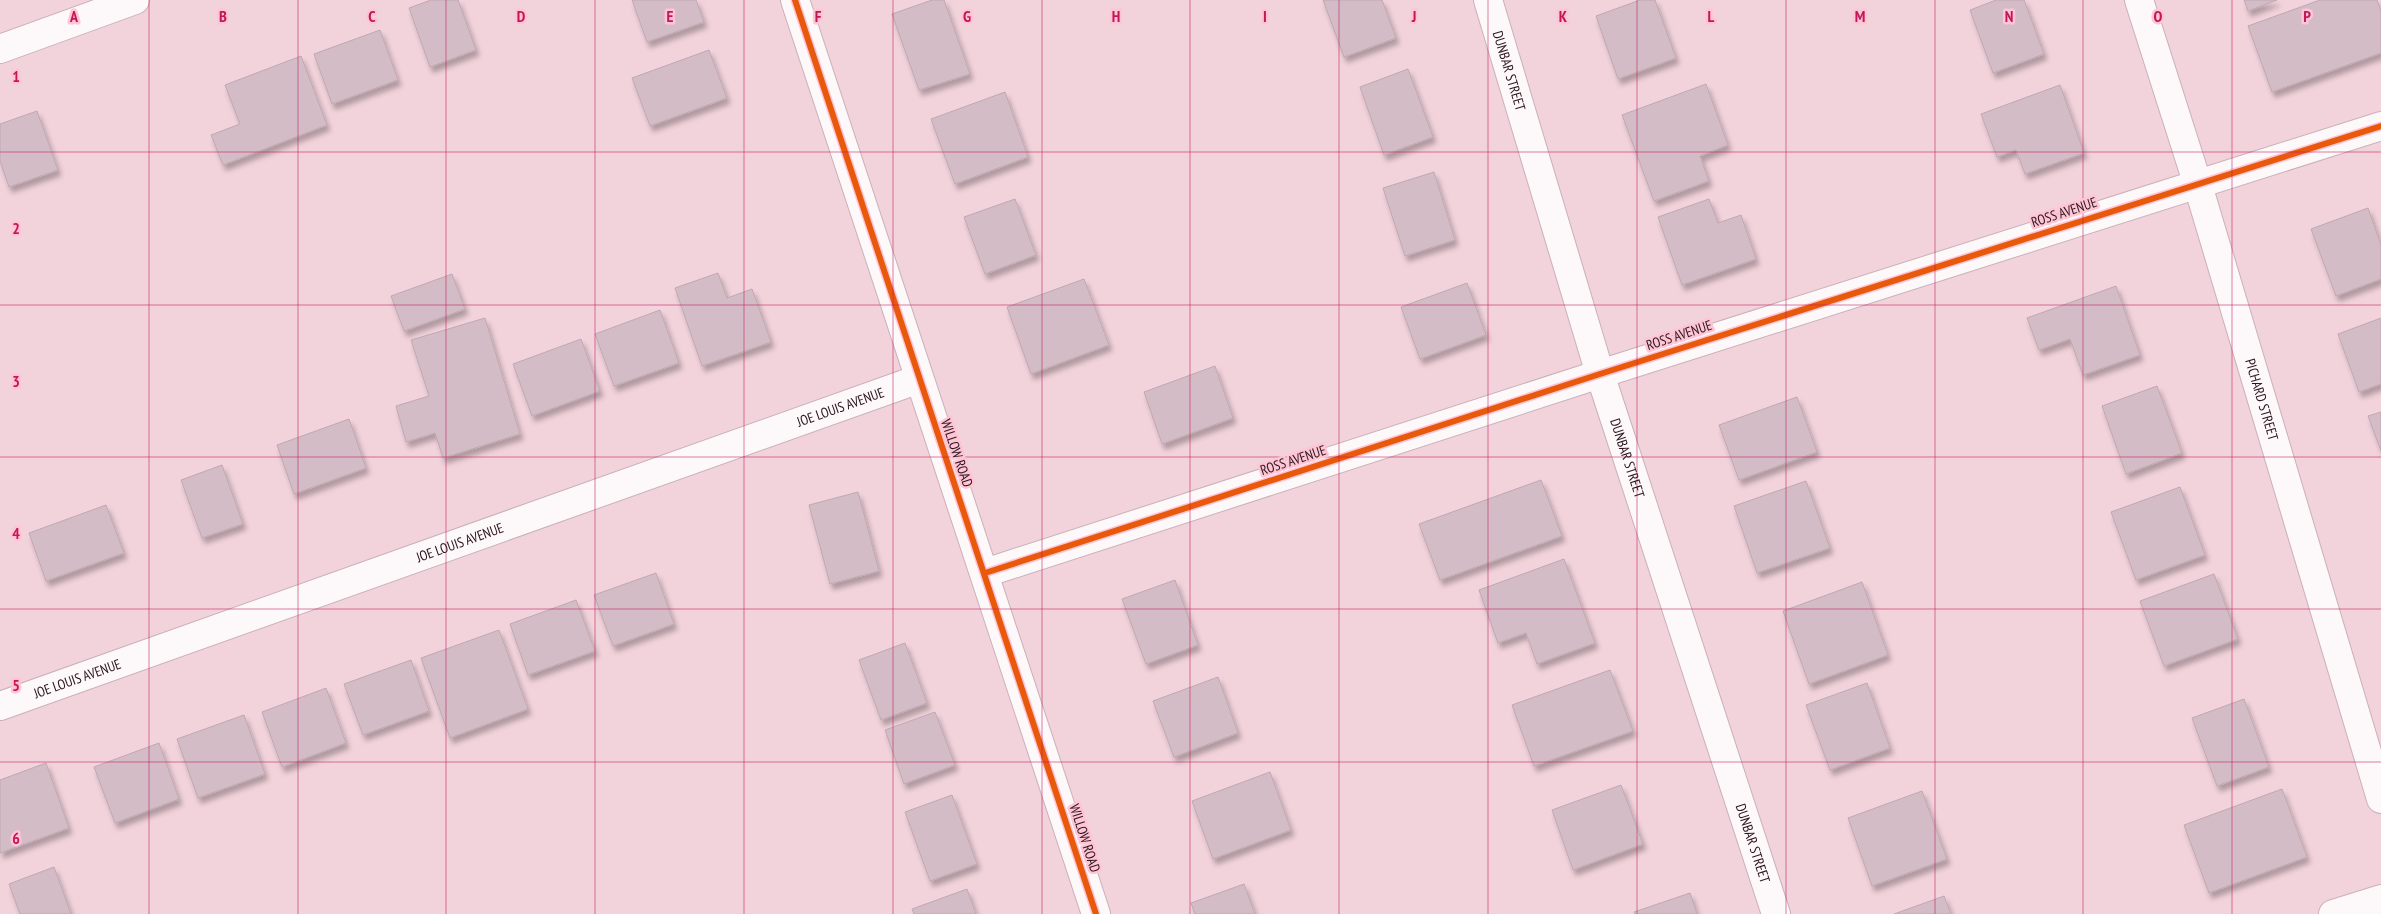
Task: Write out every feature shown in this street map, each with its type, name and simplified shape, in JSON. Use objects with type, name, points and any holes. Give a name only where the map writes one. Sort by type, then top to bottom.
[{"type":"street","points":[[0,49],[136,0]]},
{"type":"street","name":"WILLOW ROAD","points":[[795,0],[1096,914]]},
{"type":"street","name":"DUNBAR STREET","points":[[1488,0],[1600,374],[1776,914]]},
{"type":"street","name":"PICHARD STREET","points":[[2139,0],[2197,182],[2381,799]]},
{"type":"street","name":"ROSS AVENUE","points":[[985,573],[2197,182],[2381,126]]},
{"type":"street","name":"JOE LOUIS AVENUE","points":[[0,706],[919,379]]},
{"type":"street","points":[[2333,914],[2381,899]]},
{"type":"building","points":[[431,0],[458,0],[476,50],[430,67],[409,8]]},
{"type":"building","points":[[632,0],[696,0],[704,22],[647,42]]},
{"type":"building","points":[[932,0],[944,0],[970,74],[919,90],[892,14]]},
{"type":"building","points":[[1323,0],[1382,0],[1396,38],[1344,57]]},
{"type":"building","points":[[1640,0],[1655,0],[1676,58],[1618,79],[1596,16]]},
{"type":"building","points":[[1996,0],[2024,0],[2044,54],[1993,73],[1970,10]]},
{"type":"building","points":[[2244,0],[2277,0],[2248,11]]},
{"type":"building","points":[[2320,0],[2377,0],[2381,11],[2381,53],[2272,92],[2248,26]]},
{"type":"building","points":[[380,30],[398,80],[332,104],[314,54]]},
{"type":"building","points":[[709,50],[727,98],[650,126],[632,78]]},
{"type":"building","points":[[301,56],[327,125],[223,165],[211,135],[240,124],[225,85]]},
{"type":"building","points":[[1408,69],[1433,137],[1384,155],[1360,87]]},
{"type":"building","points":[[1706,84],[1728,145],[1700,156],[1709,181],[1654,201],[1622,115]]},
{"type":"building","points":[[2060,85],[2084,153],[2025,174],[2016,150],[1997,157],[1981,114]]},
{"type":"building","points":[[1005,92],[1028,157],[955,184],[931,119]]},
{"type":"building","points":[[37,111],[58,170],[9,187],[0,161],[0,124]]},
{"type":"building","points":[[1434,172],[1455,240],[1405,256],[1383,188]]},
{"type":"building","points":[[1015,199],[1036,255],[985,274],[964,217]]},
{"type":"building","points":[[1709,199],[1718,223],[1741,215],[1756,259],[1682,285],[1658,217]]},
{"type":"building","points":[[2368,208],[2381,245],[2381,279],[2336,296],[2311,229]]},
{"type":"building","points":[[718,273],[727,298],[752,289],[771,342],[702,366],[675,288]]},
{"type":"building","points":[[452,274],[465,309],[404,331],[391,296]]},
{"type":"building","points":[[1084,279],[1109,345],[1031,374],[1007,307]]},
{"type":"building","points":[[1467,283],[1486,335],[1420,359],[1401,307]]},
{"type":"building","points":[[2116,286],[2140,355],[2083,375],[2070,339],[2039,350],[2027,318]]},
{"type":"building","points":[[660,310],[679,363],[614,386],[595,334]]},
{"type":"building","points":[[485,318],[520,434],[443,458],[435,433],[406,442],[396,406],[429,396],[411,340]]},
{"type":"building","points":[[2381,318],[2381,384],[2359,392],[2338,334]]},
{"type":"building","points":[[581,339],[600,391],[532,416],[513,364]]},
{"type":"building","points":[[1215,366],[1233,418],[1162,444],[1144,392]]},
{"type":"building","points":[[2157,386],[2182,453],[2126,474],[2102,406]]},
{"type":"building","points":[[1797,397],[1817,452],[1739,480],[1719,425]]},
{"type":"building","points":[[2381,412],[2381,451],[2368,416]]},
{"type":"building","points":[[349,419],[366,468],[294,494],[277,445]]},
{"type":"building","points":[[222,465],[243,524],[202,538],[181,480]]},
{"type":"building","points":[[1541,480],[1562,536],[1440,580],[1419,524]]},
{"type":"building","points":[[1806,481],[1830,548],[1757,573],[1734,506]]},
{"type":"building","points":[[2180,487],[2205,555],[2136,580],[2111,512]]},
{"type":"building","points":[[858,492],[879,571],[830,584],[809,505]]},
{"type":"building","points":[[106,505],[124,553],[46,581],[29,533]]},
{"type":"building","points":[[1564,559],[1595,643],[1537,664],[1526,633],[1498,643],[1479,590]]},
{"type":"building","points":[[656,573],[674,624],[613,646],[594,595]]},
{"type":"building","points":[[2214,574],[2238,639],[2164,666],[2140,601]]},
{"type":"building","points":[[1175,580],[1198,645],[1146,664],[1122,599]]},
{"type":"building","points":[[1862,582],[1888,655],[1809,684],[1783,611]]},
{"type":"building","points":[[576,600],[595,651],[528,675],[510,624]]},
{"type":"building","points":[[499,630],[528,709],[450,738],[421,658]]},
{"type":"building","points":[[905,643],[927,703],[881,720],[859,660]]},
{"type":"building","points":[[411,660],[429,711],[363,735],[344,684]]},
{"type":"building","points":[[1610,670],[1633,731],[1534,766],[1512,705]]},
{"type":"building","points":[[1218,677],[1238,733],[1174,757],[1153,701]]},
{"type":"building","points":[[1867,683],[1890,748],[1830,770],[1806,705]]},
{"type":"building","points":[[326,688],[346,743],[282,767],[262,712]]},
{"type":"building","points":[[2244,699],[2269,767],[2217,786],[2192,718]]},
{"type":"building","points":[[935,712],[955,765],[904,784],[885,730]]},
{"type":"building","points":[[244,715],[265,774],[198,798],[177,739]]},
{"type":"building","points":[[159,743],[179,799],[115,823],[94,767]]},
{"type":"building","points":[[46,763],[69,828],[0,853],[0,780]]},
{"type":"building","points":[[1270,772],[1291,830],[1213,859],[1192,801]]},
{"type":"building","points":[[1621,785],[1643,844],[1573,870],[1552,810]]},
{"type":"building","points":[[2282,789],[2307,857],[2209,893],[2184,825]]},
{"type":"building","points":[[1922,791],[1947,859],[1872,886],[1848,818]]},
{"type":"building","points":[[952,795],[977,864],[930,881],[905,812]]},
{"type":"building","points":[[54,867],[71,914],[20,914],[9,884]]},
{"type":"building","points":[[1244,884],[1255,914],[1195,914],[1191,903]]},
{"type":"building","points":[[967,889],[976,914],[914,914],[912,909]]},
{"type":"building","points":[[1690,893],[1697,914],[1635,914],[1634,912]]},
{"type":"building","points":[[1944,896],[1951,914],[1894,914]]},
{"type":"cycle path","points":[[795,0],[1096,914]]},
{"type":"cycle path","points":[[985,573],[1600,374],[2381,126]]}]
